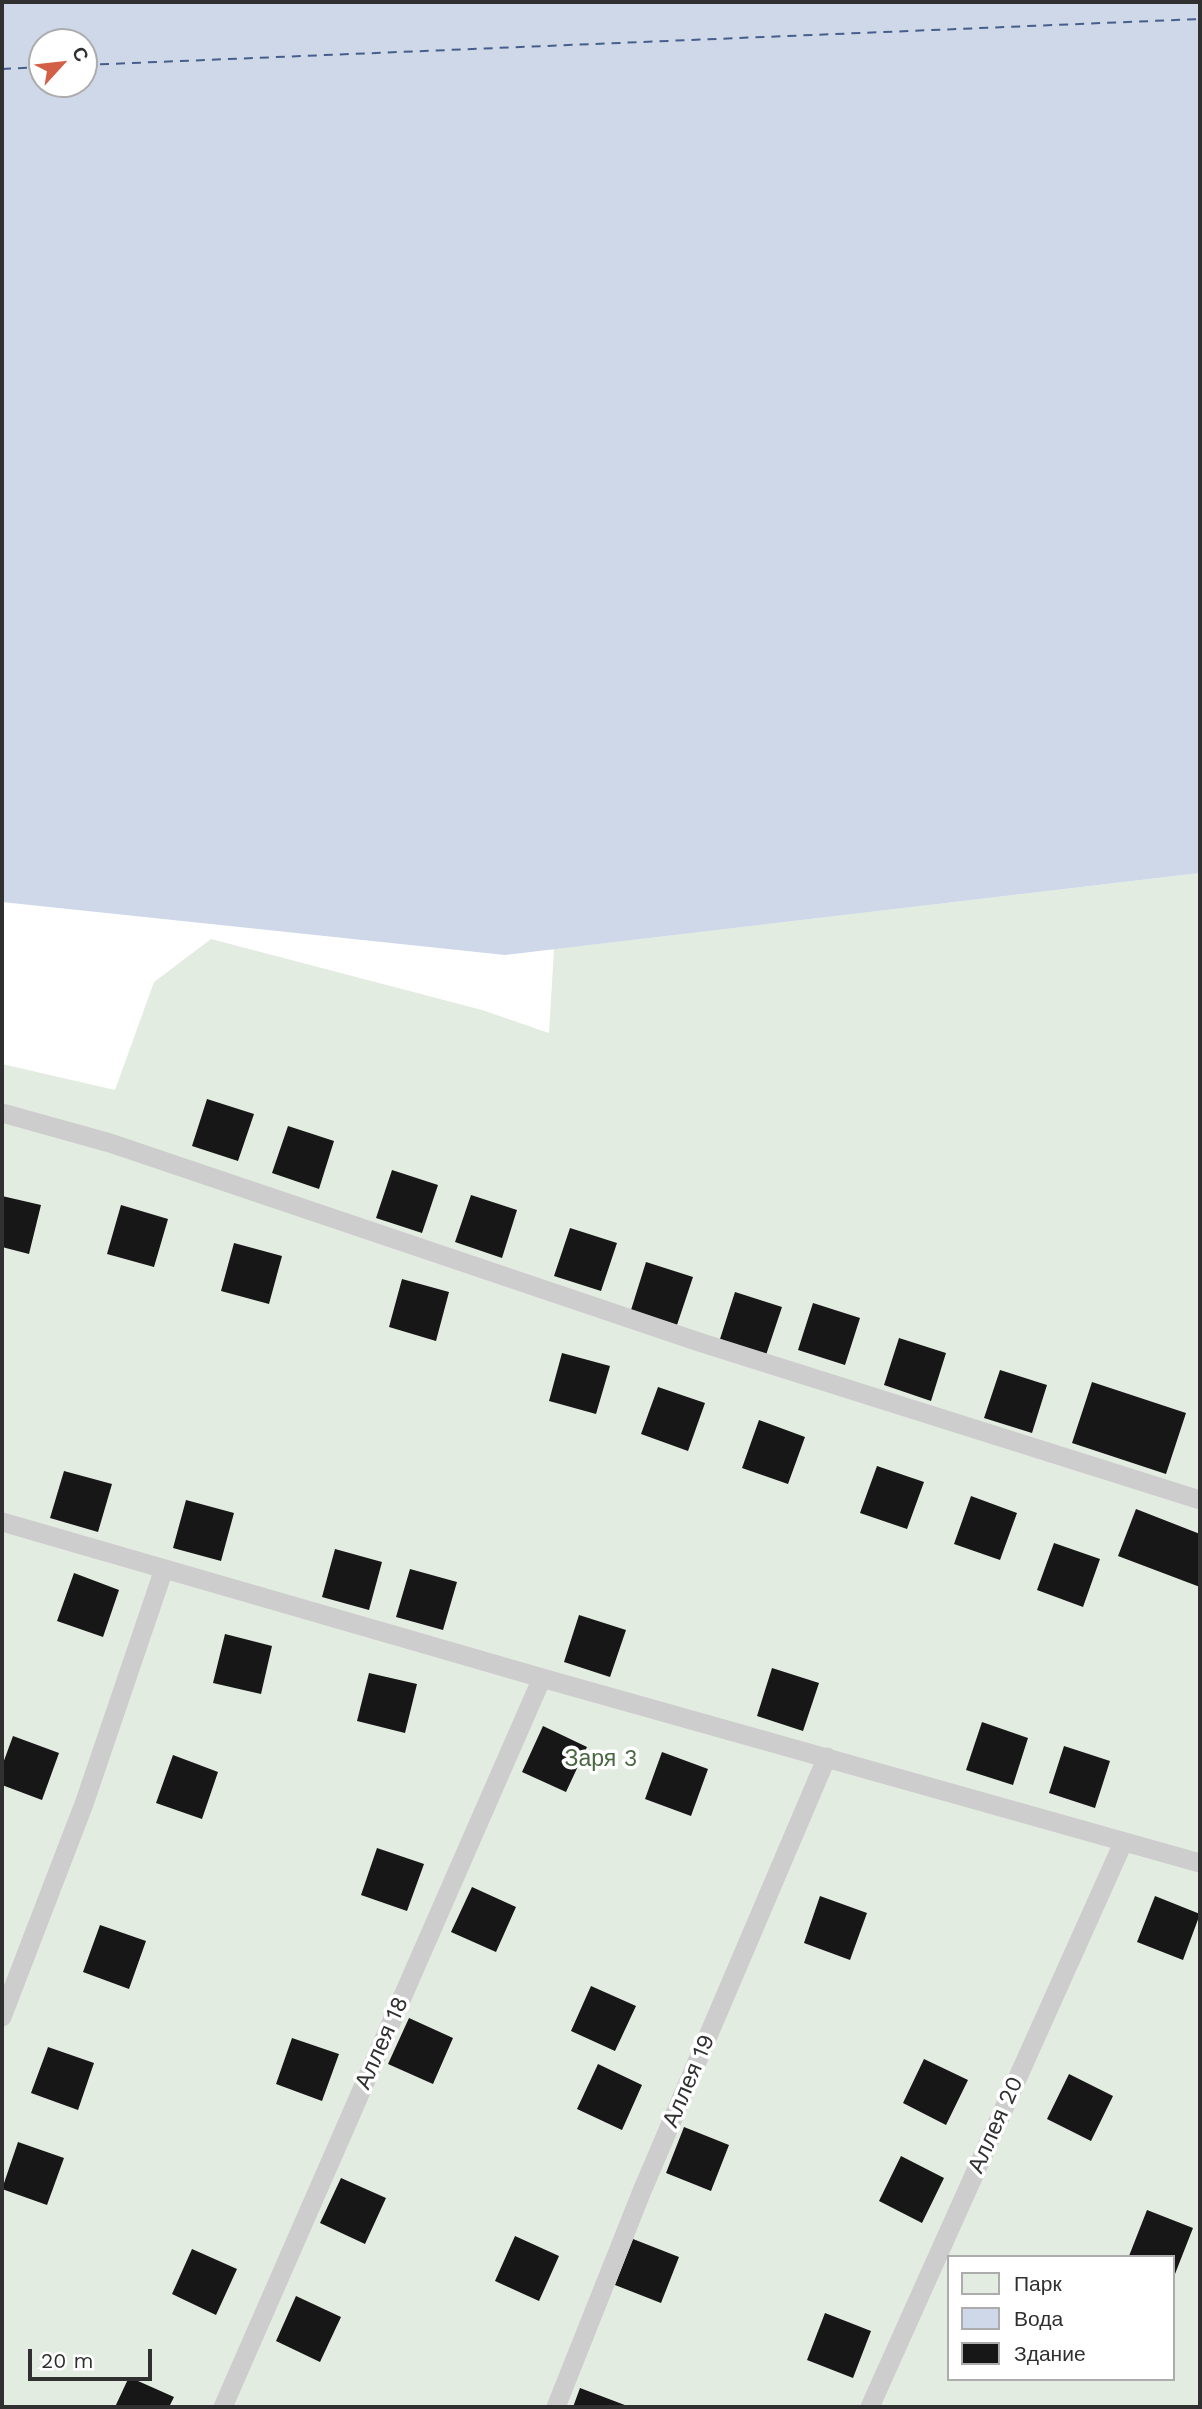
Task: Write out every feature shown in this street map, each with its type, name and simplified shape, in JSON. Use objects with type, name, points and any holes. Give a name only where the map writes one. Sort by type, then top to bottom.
[{"type":"lane","points":[[2,1113],[110,1143],[699,1342],[1200,1500]]},
{"type":"lane","points":[[2,1522],[542,1678],[1200,1863]]},
{"type":"lane","points":[[2,2018],[84,1804],[164,1569]]},
{"type":"lane","name":"Аллея 18","points":[[223,2407],[542,1678]]},
{"type":"lane","name":"Аллея 19","points":[[555,2407],[642,2191],[827,1757]]},
{"type":"lane","name":"Аллея 20","points":[[870,2407],[1123,1843]]},
{"type":"green space","name":"Заря 3","points":[[1200,873],[1200,2407],[2,2407],[2,1064],[115,1090],[154,982],[211,939],[482,1010],[549,1033],[554,949]]},
{"type":"water","points":[[2,2],[1200,2],[1200,873],[505,955],[2,902]]},
{"type":"building","points":[[207,1099],[254,1114],[238,1161],[192,1146]]},
{"type":"building","points":[[288,1126],[334,1141],[319,1189],[272,1173]]},
{"type":"building","points":[[392,1170],[438,1185],[422,1233],[376,1218]]},
{"type":"building","points":[[471,1195],[517,1210],[502,1258],[455,1242]]},
{"type":"building","points":[[2,1196],[41,1205],[29,1254],[2,1247]]},
{"type":"building","points":[[121,1205],[168,1219],[154,1267],[107,1254]]},
{"type":"building","points":[[570,1228],[617,1243],[601,1291],[554,1276]]},
{"type":"building","points":[[234,1243],[282,1256],[269,1304],[221,1291]]},
{"type":"building","points":[[646,1262],[693,1277],[677,1325],[631,1310]]},
{"type":"building","points":[[402,1279],[449,1292],[436,1341],[389,1327]]},
{"type":"building","points":[[735,1292],[782,1307],[766,1355],[720,1339]]},
{"type":"building","points":[[813,1303],[860,1318],[845,1365],[798,1350]]},
{"type":"building","points":[[899,1338],[946,1353],[931,1401],[884,1385]]},
{"type":"building","points":[[562,1353],[610,1366],[596,1414],[549,1401]]},
{"type":"building","points":[[1000,1370],[1047,1385],[1032,1433],[984,1418]]},
{"type":"building","points":[[1092,1382],[1186,1413],[1166,1474],[1072,1443]]},
{"type":"building","points":[[658,1387],[705,1403],[688,1451],[641,1434]]},
{"type":"building","points":[[759,1420],[805,1437],[788,1484],[742,1468]]},
{"type":"building","points":[[877,1466],[924,1482],[907,1529],[860,1513]]},
{"type":"building","points":[[64,1471],[112,1484],[98,1532],[50,1518]]},
{"type":"building","points":[[971,1496],[1017,1513],[1000,1560],[954,1544]]},
{"type":"building","points":[[186,1500],[234,1513],[221,1561],[173,1548]]},
{"type":"building","points":[[1136,1509],[1200,1534],[1200,1587],[1118,1556]]},
{"type":"building","points":[[1054,1543],[1100,1559],[1083,1607],[1037,1590]]},
{"type":"building","points":[[335,1549],[382,1562],[369,1610],[322,1597]]},
{"type":"building","points":[[410,1569],[457,1582],[443,1630],[396,1617]]},
{"type":"building","points":[[74,1573],[119,1590],[103,1637],[57,1621]]},
{"type":"building","points":[[579,1615],[626,1630],[610,1677],[564,1662]]},
{"type":"building","points":[[225,1634],[272,1646],[261,1694],[213,1683]]},
{"type":"building","points":[[772,1668],[819,1683],[803,1731],[757,1716]]},
{"type":"building","points":[[369,1673],[417,1684],[405,1733],[357,1721]]},
{"type":"building","points":[[982,1722],[1028,1738],[1013,1785],[966,1770]]},
{"type":"building","points":[[543,1726],[587,1747],[566,1792],[522,1772]]},
{"type":"building","points":[[13,1736],[59,1753],[42,1800],[2,1785],[2,1766]]},
{"type":"building","points":[[1064,1746],[1110,1761],[1095,1808],[1049,1793]]},
{"type":"building","points":[[662,1752],[708,1769],[691,1816],[645,1799]]},
{"type":"building","points":[[173,1755],[218,1772],[202,1819],[156,1803]]},
{"type":"building","points":[[377,1848],[424,1864],[407,1911],[361,1895]]},
{"type":"building","points":[[472,1887],[516,1907],[496,1952],[451,1932]]},
{"type":"building","points":[[820,1896],[867,1913],[850,1960],[804,1943]]},
{"type":"building","points":[[1155,1896],[1200,1914],[1183,1960],[1137,1942]]},
{"type":"building","points":[[100,1925],[146,1941],[129,1989],[83,1972]]},
{"type":"building","points":[[591,1986],[636,2006],[615,2051],[571,2031]]},
{"type":"building","points":[[409,2018],[453,2038],[433,2084],[388,2064]]},
{"type":"building","points":[[292,2038],[339,2054],[322,2101],[276,2084]]},
{"type":"building","points":[[48,2047],[94,2063],[78,2110],[31,2093]]},
{"type":"building","points":[[924,2059],[968,2080],[946,2125],[903,2103]]},
{"type":"building","points":[[598,2064],[642,2085],[622,2130],[577,2109]]},
{"type":"building","points":[[1069,2074],[1113,2096],[1091,2141],[1047,2119]]},
{"type":"building","points":[[684,2127],[729,2145],[711,2191],[666,2173]]},
{"type":"building","points":[[18,2142],[64,2158],[47,2205],[2,2189]]},
{"type":"building","points":[[901,2156],[944,2178],[922,2223],[879,2201]]},
{"type":"building","points":[[341,2178],[386,2198],[365,2244],[320,2223]]},
{"type":"building","points":[[1147,2210],[1193,2228],[1175,2274],[1174,2255],[1129,2255]]},
{"type":"building","points":[[515,2236],[559,2256],[539,2301],[495,2281]]},
{"type":"building","points":[[633,2239],[679,2257],[661,2303],[615,2285]]},
{"type":"building","points":[[192,2249],[237,2269],[216,2315],[172,2294]]},
{"type":"building","points":[[296,2296],[341,2317],[320,2362],[276,2341]]},
{"type":"building","points":[[825,2313],[871,2331],[853,2378],[807,2360]]},
{"type":"building","points":[[129,2377],[174,2397],[169,2407],[115,2407]]},
{"type":"building","points":[[580,2388],[630,2407],[573,2407]]},
{"type":"ferry route","points":[[98,64],[1200,19]]},
{"type":"ferry route","points":[[2,69],[28,68]]}]
